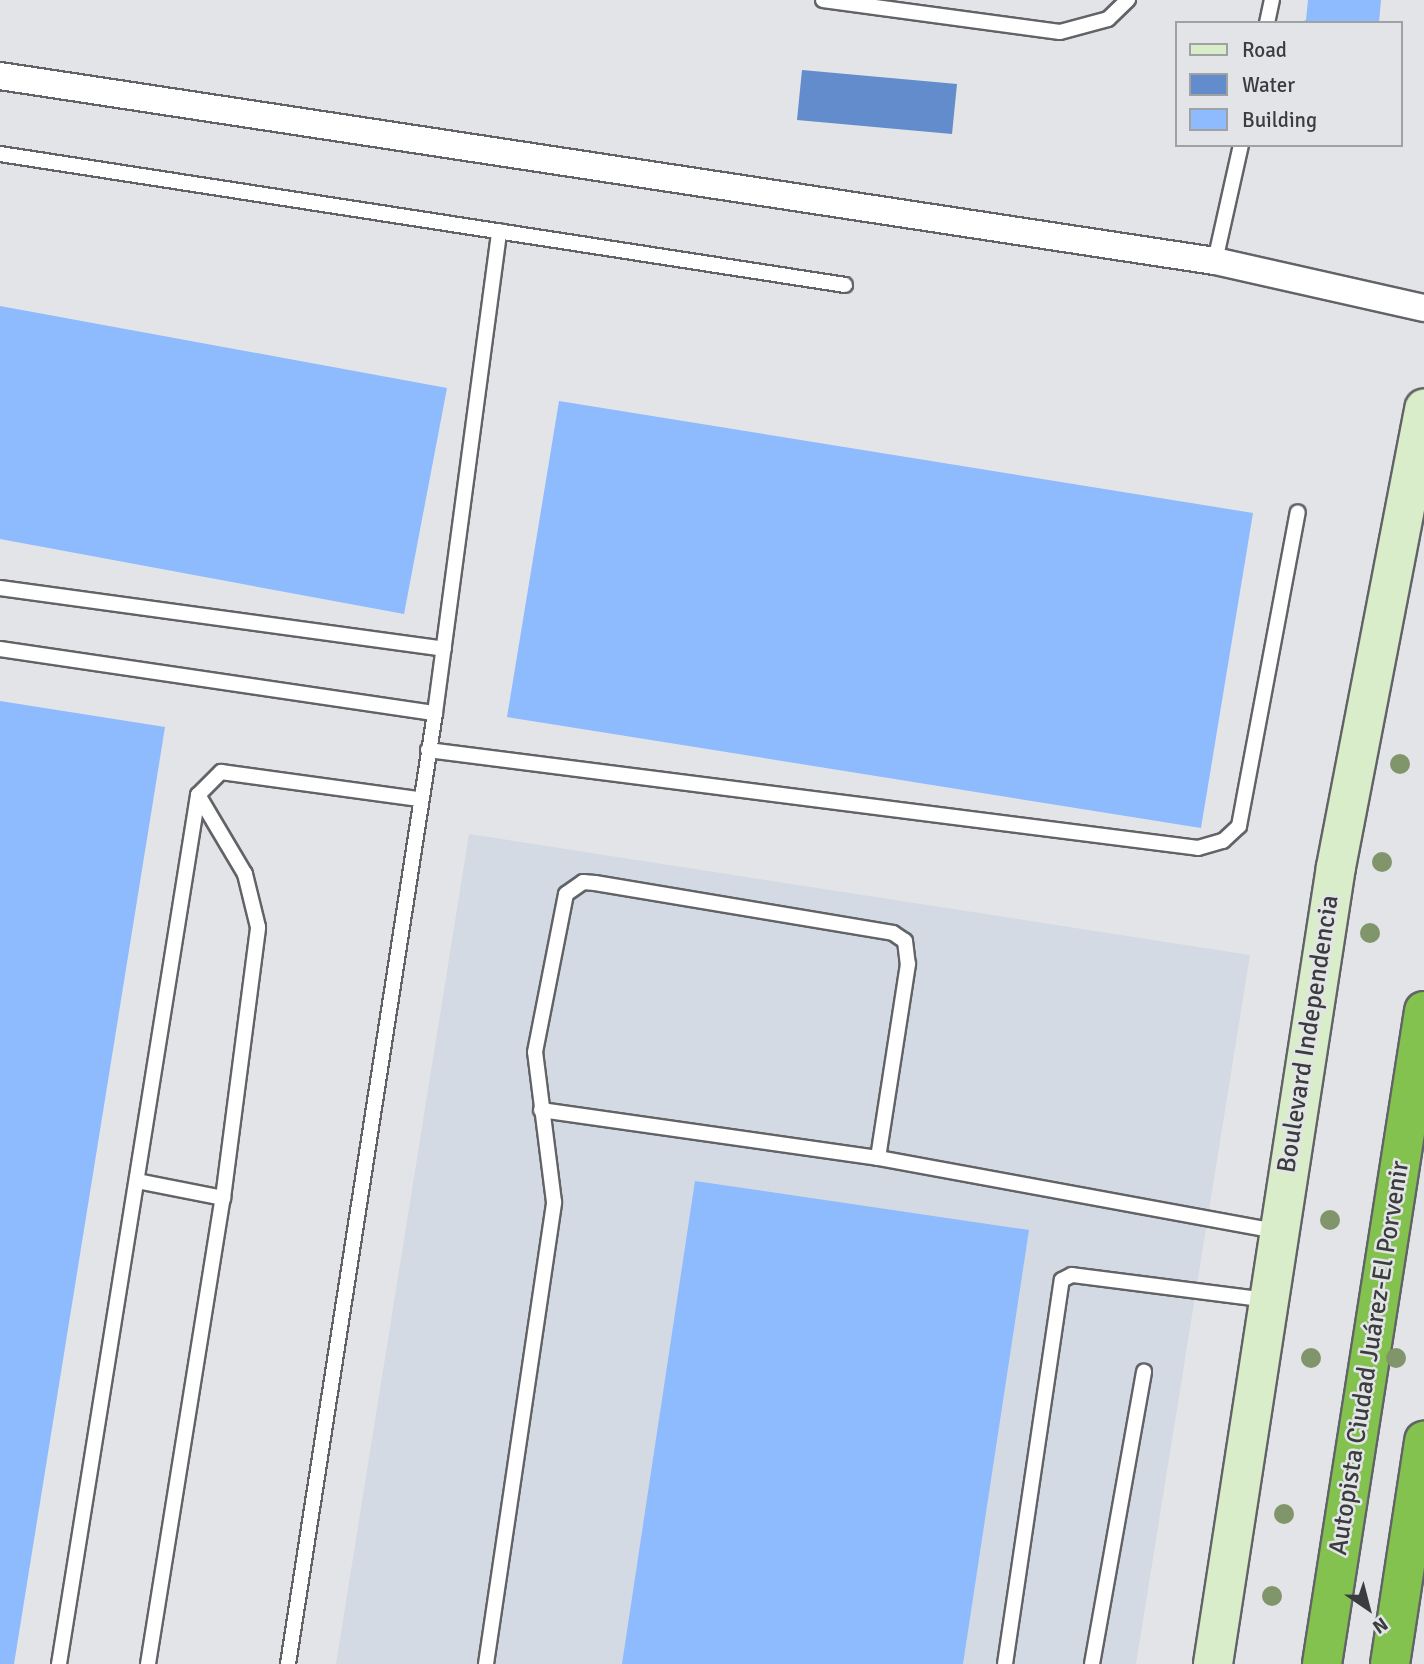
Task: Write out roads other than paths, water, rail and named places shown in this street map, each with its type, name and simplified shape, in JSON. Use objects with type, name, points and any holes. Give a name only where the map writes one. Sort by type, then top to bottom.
[{"type":"highway","name":"Autopista Ciudad Juárez-El Porvenir","points":[[1322,1664],[1424,1011]]},
{"type":"highway","points":[[1394,1653],[1424,1441]]},
{"type":"main road","name":"Boulevard Independencia","points":[[1213,1664],[1268,1301],[1276,1231],[1336,867],[1424,408]]},
{"type":"street","points":[[0,76],[1215,261],[1424,308]]},
{"type":"lane","points":[[823,0],[1060,32],[1108,19],[1128,0]]},
{"type":"lane","points":[[1267,21],[1272,0]]},
{"type":"lane","points":[[1215,261],[1241,147]]},
{"type":"lane","points":[[0,154],[845,285]]},
{"type":"lane","points":[[288,1664],[419,799],[435,713],[499,231]]},
{"type":"lane","points":[[428,750],[1198,848],[1223,841],[1239,826],[1298,512]]},
{"type":"lane","points":[[0,587],[444,649]]},
{"type":"lane","points":[[0,649],[435,713]]},
{"type":"lane","points":[[60,1664],[198,796],[221,772],[419,799]]},
{"type":"lane","points":[[148,1664],[223,1198],[258,927],[245,874],[198,796]]},
{"type":"lane","points":[[486,1664],[554,1202],[535,1052],[562,905],[574,886],[595,883],[893,933],[905,941],[908,964],[878,1158]]},
{"type":"lane","points":[[541,1110],[878,1158],[1276,1231]]},
{"type":"lane","points":[[137,1181],[223,1198]]},
{"type":"lane","points":[[1005,1664],[1062,1280],[1072,1275],[1268,1301]]},
{"type":"lane","points":[[1092,1664],[1144,1372]]},
{"type":"water","points":[[802,70],[957,84],[952,134],[797,120]]}]
